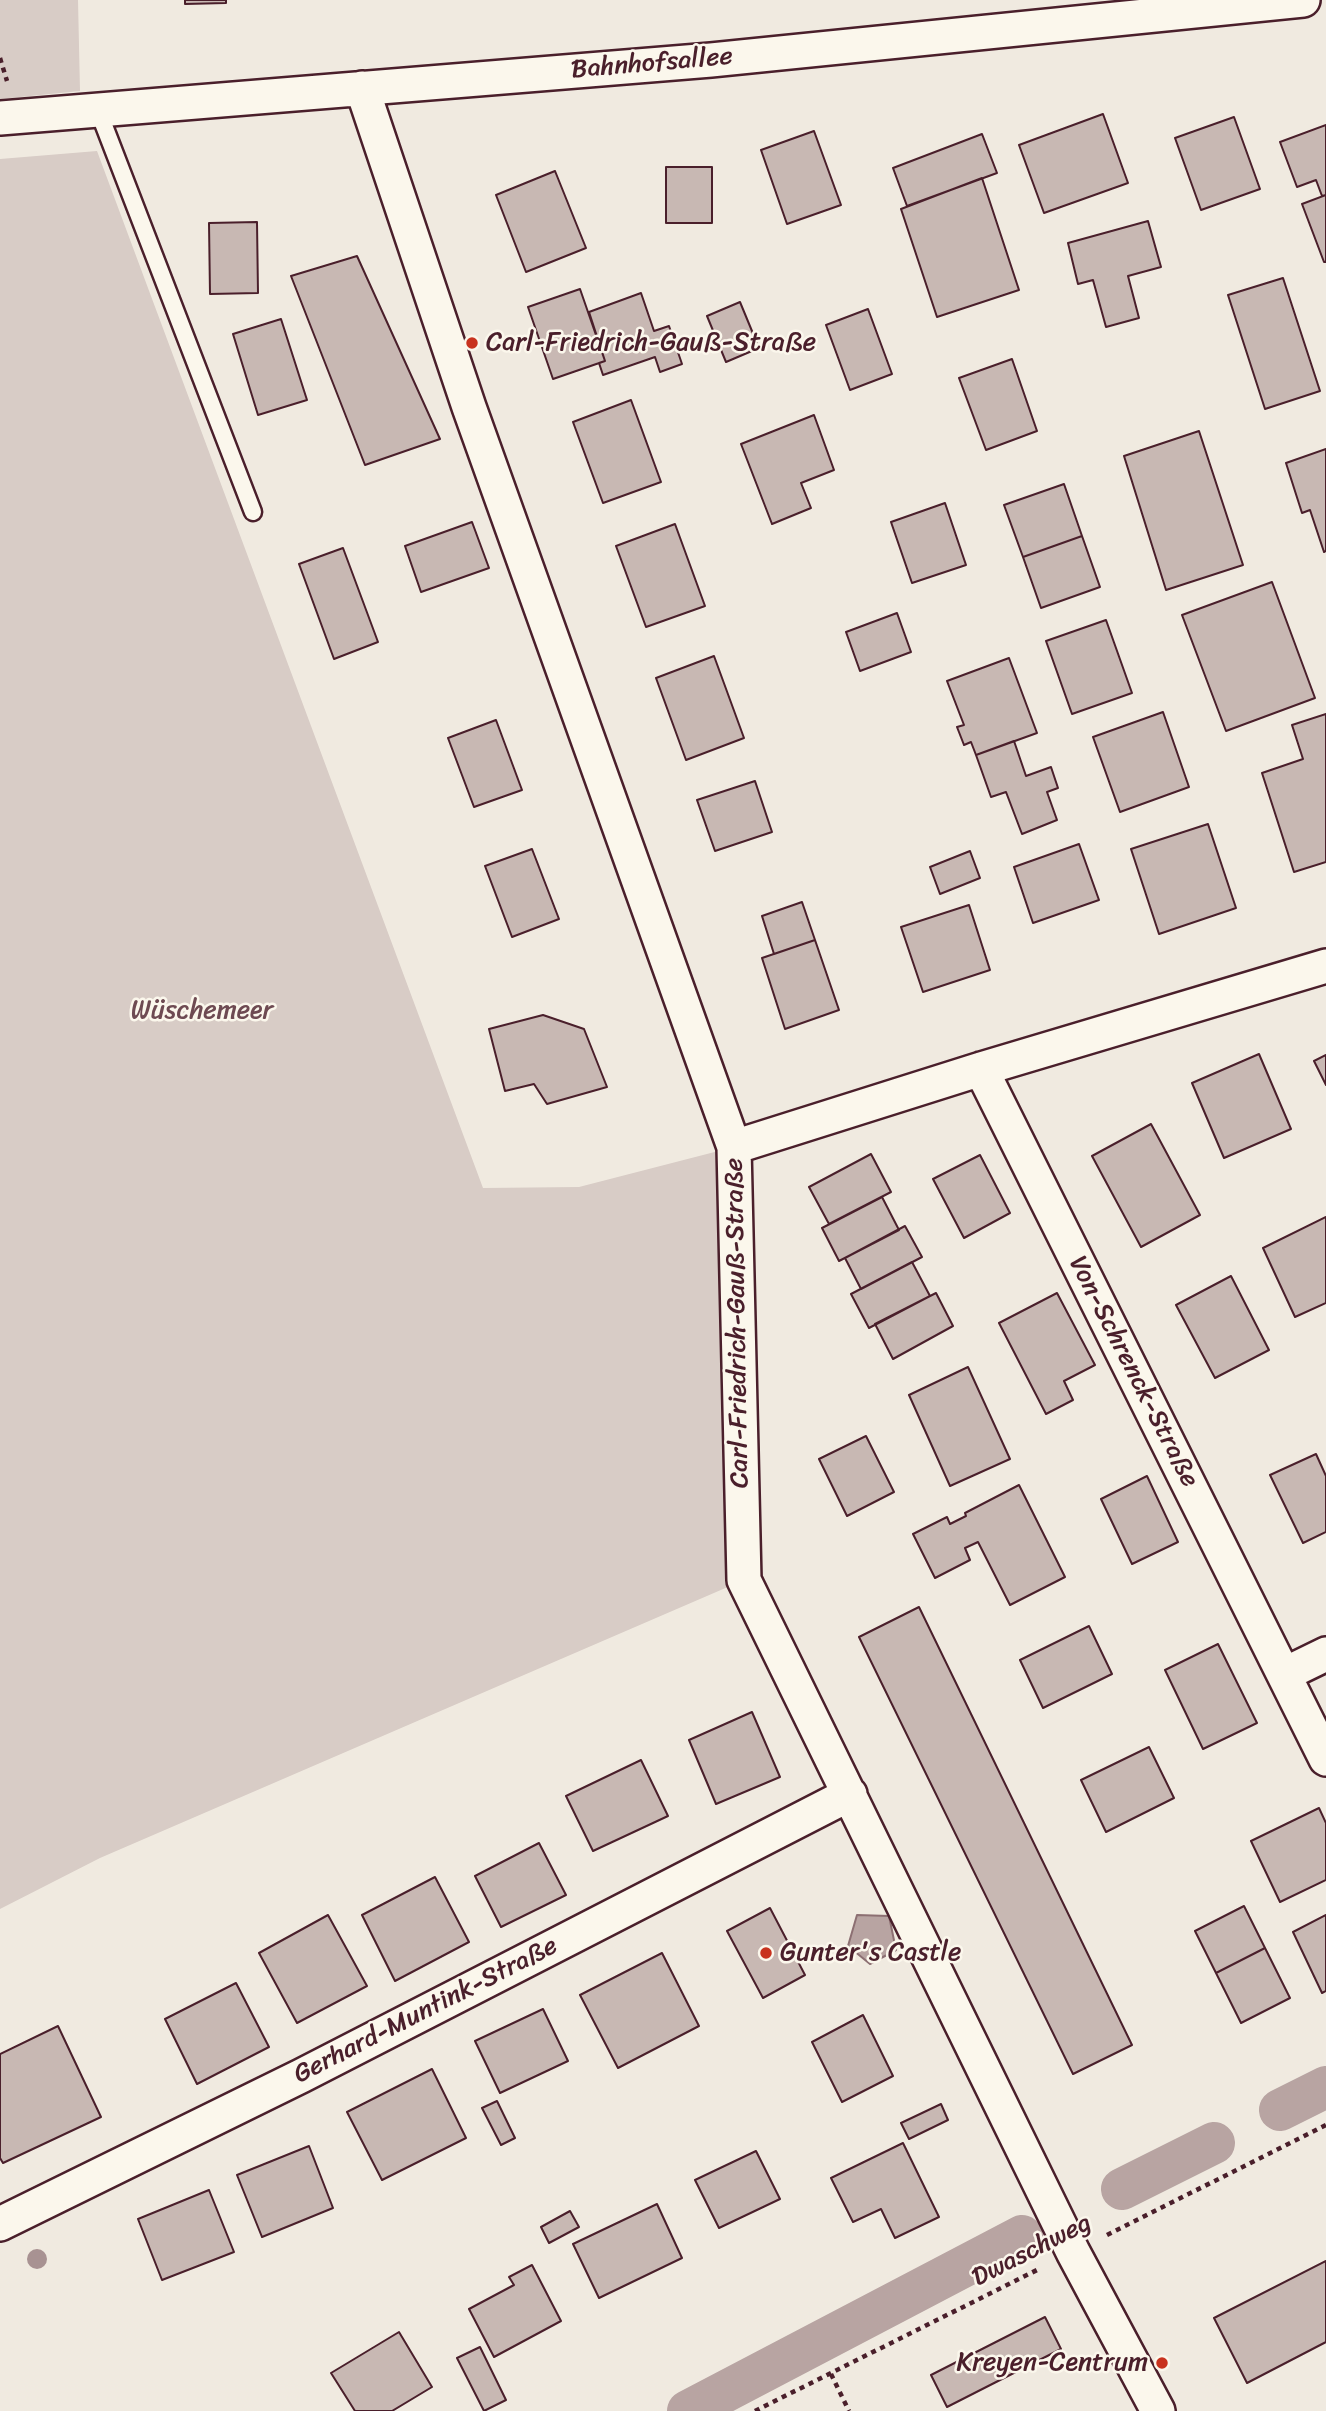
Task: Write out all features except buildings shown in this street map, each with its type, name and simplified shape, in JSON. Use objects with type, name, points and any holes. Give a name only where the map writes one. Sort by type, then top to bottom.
[{"type":"street","name":"Bahnhofsallee","points":[[0,118],[711,60],[1303,0]]},
{"type":"street","name":"Carl-Friedrich-Gauß-Straße","points":[[362,88],[474,420],[734,1147],[744,1580],[1073,2252],[1158,2411]]},
{"type":"street","points":[[734,1147],[981,1069],[1326,966]]},
{"type":"street","name":"Von-Schrenck-Straße","points":[[981,1069],[1326,1759]]},
{"type":"street","points":[[1285,1674],[1326,1654]]},
{"type":"street","name":"Gerhard-Muntink-Straße","points":[[0,2224],[313,2070],[850,1794]]},
{"type":"lane","points":[[98,110],[253,512]]},
{"type":"path","name":"Dwaschweg","points":[[755,2411],[1326,2125]]},
{"type":"path","points":[[831,2374],[849,2411]]},
{"type":"green space","points":[[0,0],[78,0],[80,91],[0,99]]},
{"type":"green space","name":"Wüschemeer","points":[[97,151],[483,1188],[579,1187],[734,1147],[744,1580],[100,1858],[0,1909],[0,159]]},
{"type":"shaded area","points":[[857,1915],[889,1916],[896,1950],[870,1964],[848,1946]]},
{"type":"waterway","points":[[1280,2110],[1326,2087]]},
{"type":"waterway","points":[[1122,2189],[1214,2143]]},
{"type":"waterway","points":[[688,2411],[1022,2236]]},
{"type":"place","name":"Carl-Friedrich-Gauß-Straße","points":[[472,343]]},
{"type":"place","name":"Gunter's Castle","points":[[766,1953]]},
{"type":"place","name":"Kreyen-Centrum","points":[[1162,2363]]}]
